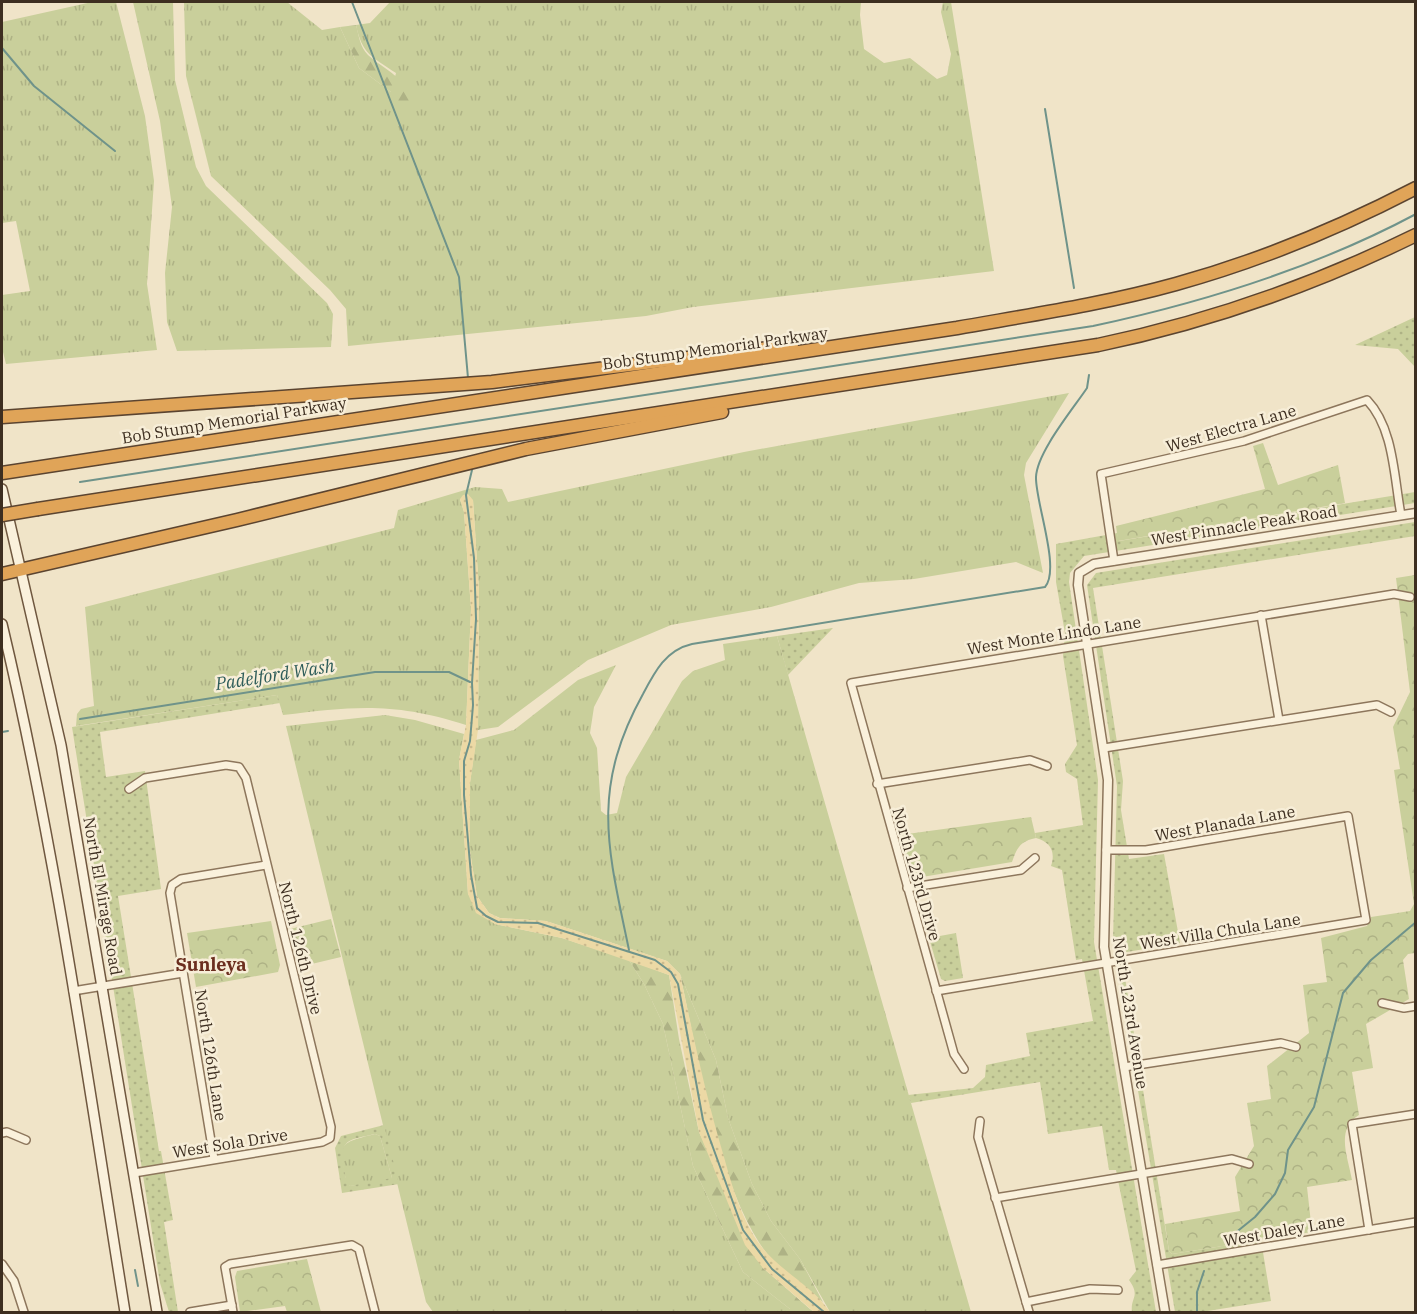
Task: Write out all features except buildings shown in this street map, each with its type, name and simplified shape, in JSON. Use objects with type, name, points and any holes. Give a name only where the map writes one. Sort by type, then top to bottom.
[{"type":"highway","name":"Bob Stump Memorial Parkway","points":[[2,473],[957,328],[1089,305],[1176,284],[1266,255],[1355,218],[1416,188]]},
{"type":"highway","points":[[2,515],[1098,345],[1180,326],[1255,303],[1319,279],[1416,235]]},
{"type":"highway","points":[[2,417],[492,382],[752,349],[957,328]]},
{"type":"highway","points":[[2,574],[604,433],[962,367]]},
{"type":"main road","name":"North El Mirage Road","points":[[2,489],[61,745],[157,1312]]},
{"type":"main road","points":[[2,624],[44,819],[125,1312]]},
{"type":"street","name":"West Electra Lane","points":[[1114,561],[1101,474],[1236,443],[1367,400],[1376,410],[1386,436],[1401,515]]},
{"type":"street","name":"West Pinnacle Peak Road","points":[[1079,573],[1094,564],[1416,513]]},
{"type":"street","name":"North 123rd Avenue","points":[[1079,573],[1078,585],[1108,780],[1103,933],[1106,964],[1166,1312]]},
{"type":"street","name":"West Monte Lindo Lane","points":[[850,683],[1394,594],[1410,597]]},
{"type":"street","points":[[1261,615],[1280,720]]},
{"type":"street","name":"North 123rd Drive","points":[[850,683],[954,1054],[964,1069]]},
{"type":"street","points":[[1104,748],[1377,705],[1391,712]]},
{"type":"street","points":[[877,784],[1030,760],[1047,766]]},
{"type":"street","name":"North 126th Drive","points":[[129,789],[146,778],[226,765],[239,767],[246,778],[329,1119],[330,1138]]},
{"type":"street","name":"West Planada Lane","points":[[1106,850],[1146,850],[1348,816],[1366,920]]},
{"type":"street","points":[[907,888],[1021,870],[1035,858]]},
{"type":"street","name":"North 126th Lane","points":[[214,1159],[170,893],[172,885],[181,879],[266,865]]},
{"type":"street","name":"West Villa Chula Lane","points":[[936,991],[1366,920]]},
{"type":"street","points":[[73,991],[183,973]]},
{"type":"street","points":[[1382,1003],[1404,1008],[1416,1006]]},
{"type":"street","points":[[1124,1067],[1281,1043],[1296,1047]]},
{"type":"street","points":[[1369,1230],[1352,1124],[1416,1114]]},
{"type":"street","points":[[980,1121],[978,1137],[1029,1312]]},
{"type":"street","points":[[2,1133],[7,1132],[26,1140]]},
{"type":"street","name":"West Sola Drive","points":[[134,1173],[322,1142],[330,1138]]},
{"type":"street","points":[[995,1197],[1232,1159],[1249,1164]]},
{"type":"street","name":"West Daley Lane","points":[[1157,1265],[1416,1222]]},
{"type":"street","points":[[190,1312],[232,1309],[225,1267],[357,1246],[375,1312]]},
{"type":"street","points":[[2,1264],[14,1281],[24,1312]]},
{"type":"street","points":[[1026,1302],[1090,1289],[1118,1290]]},
{"type":"green space","points":[[92,2],[116,2],[145,116],[154,181],[147,284],[157,350],[6,364],[2,348],[2,295],[30,291],[16,221],[2,223],[2,22]]},
{"type":"green space","points":[[133,2],[173,2],[175,80],[196,167],[206,186],[327,303],[333,314],[331,347],[177,351],[167,322],[165,273],[172,207],[160,121]]},
{"type":"green space","points":[[184,2],[287,2],[322,30],[340,27],[359,68],[391,92],[396,73],[369,54],[361,42],[356,25],[370,23],[390,2],[861,2],[860,15],[864,49],[884,63],[910,58],[937,79],[947,75],[951,54],[941,12],[943,2],[951,2],[994,271],[693,307],[646,316],[348,346],[346,309],[330,290],[211,176],[186,76]]},
{"type":"green space","points":[[356,25],[365,52],[400,79],[406,87],[410,105],[407,116],[391,92],[359,68],[340,27]]},
{"type":"green space","points":[[1415,317],[1415,367],[1398,349],[1355,345]]},
{"type":"green space","points":[[1069,393],[1026,463],[1024,475],[1043,573],[1016,562],[914,579],[859,583],[771,607],[671,625],[588,660],[498,727],[478,730],[479,590],[473,500],[460,499],[464,512],[471,609],[466,725],[418,712],[396,709],[354,708],[283,715],[277,695],[76,726],[77,714],[81,709],[94,706],[85,607],[394,528],[398,510],[475,487],[502,489],[508,502],[744,452]]},
{"type":"green space","points":[[1263,443],[1278,485],[1338,465],[1345,503],[1118,541],[1116,526],[1265,489],[1253,446]]},
{"type":"green space","points":[[1415,492],[1415,503],[1084,556],[1070,573],[1069,582],[1098,780],[1094,942],[1156,1312],[1132,1312],[1135,1294],[1129,1280],[1136,1271],[1116,1170],[1109,1170],[1102,1126],[1048,1134],[1040,1082],[911,1103],[908,1095],[973,1088],[985,1077],[986,1065],[1030,1056],[1026,1033],[1093,1021],[1082,959],[1076,960],[1062,870],[1051,866],[1053,856],[1051,848],[1036,838],[1035,833],[1083,825],[1077,779],[1066,772],[1065,764],[1077,745],[1063,656],[1065,633],[1056,582],[1056,544],[1117,533],[1119,541]]},
{"type":"green space","points":[[1415,522],[1415,536],[1093,588],[1123,781],[1121,810],[1129,859],[1164,854],[1180,943],[1121,953],[1169,1251],[1172,1254],[1261,1240],[1271,1301],[1201,1312],[1175,1312],[1113,941],[1117,786],[1087,585],[1096,573]]},
{"type":"green space","points":[[1415,575],[1415,953],[1408,954],[1403,960],[1409,999],[1366,1024],[1373,1068],[1352,1072],[1359,1115],[1347,1128],[1345,1144],[1352,1180],[1307,1187],[1312,1232],[1172,1254],[1169,1251],[1165,1224],[1240,1211],[1235,1177],[1254,1146],[1247,1103],[1271,1099],[1267,1066],[1309,1033],[1303,985],[1327,982],[1321,938],[1367,926],[1371,917],[1410,911],[1414,904],[1394,770],[1400,769],[1393,727],[1410,692],[1396,578]]},
{"type":"green space","points":[[833,628],[788,675],[777,636]]},
{"type":"green space","points":[[777,636],[971,1312],[830,1312],[800,1259],[771,1221],[752,1184],[728,1118],[716,1060],[680,974],[667,961],[546,921],[500,918],[489,913],[477,896],[470,851],[470,783],[476,740],[514,730],[578,680],[616,665],[594,707],[590,733],[597,748],[601,811],[606,815],[617,813],[626,777],[682,681],[693,671],[725,660],[723,644]]},
{"type":"green space","points":[[277,695],[280,703],[100,732],[106,777],[145,771],[161,889],[118,896],[159,1151],[161,1151],[173,1220],[164,1222],[178,1312],[169,1312],[160,1283],[72,727]]},
{"type":"green space","points":[[385,715],[415,720],[464,734],[459,760],[468,894],[495,924],[562,938],[629,960],[644,984],[663,1024],[693,1166],[743,1272],[790,1309],[810,1309],[814,1312],[433,1312],[426,1302],[286,726]]},
{"type":"green space","points":[[1031,817],[1036,838],[1020,846],[1012,862],[916,878],[911,874],[900,835]]},
{"type":"green space","points":[[331,919],[341,957],[299,967],[290,929]]},
{"type":"green space","points":[[271,921],[280,965],[278,972],[196,987],[187,933]]},
{"type":"green space","points":[[956,933],[963,978],[945,981],[941,979],[929,938]]},
{"type":"green space","points":[[629,960],[669,975],[679,1039],[699,1132],[763,1268],[810,1309],[790,1309],[743,1272],[693,1166],[663,1024],[644,984]]},
{"type":"green space","points":[[680,974],[716,1060],[728,1118],[752,1184],[771,1221],[800,1259],[823,1302],[773,1260],[760,1244],[744,1216],[731,1184],[710,1113]]},
{"type":"green space","points":[[384,1125],[399,1184],[342,1193],[335,1148],[341,1136]],"holes":[[[375,1134],[380,1136],[392,1178],[350,1186],[346,1178],[343,1158],[345,1146],[353,1139]]]},
{"type":"green space","points":[[375,1134],[380,1136],[392,1178],[390,1181],[350,1186],[347,1184],[342,1161],[343,1148],[352,1141]]},
{"type":"green space","points":[[307,1259],[321,1312],[287,1312],[285,1306],[240,1312],[235,1277],[237,1271]]},
{"type":"sand","points":[[468,494],[473,500],[479,590],[478,730],[470,783],[470,851],[477,896],[489,913],[499,918],[546,921],[667,961],[680,974],[711,1112],[738,1203],[761,1246],[777,1263],[815,1294],[830,1312],[814,1312],[763,1268],[745,1245],[699,1132],[669,975],[562,938],[495,924],[476,913],[468,894],[459,760],[466,725],[471,609],[464,512],[460,499],[463,495]]},
{"type":"waterway","points":[[352,2],[459,277],[468,378]]},
{"type":"waterway","points":[[2,48],[34,86],[115,151]]},
{"type":"waterway","points":[[1045,109],[1074,288]]},
{"type":"waterway","points":[[80,482],[1093,326],[1177,306],[1259,281],[1339,251],[1416,214]]},
{"type":"waterway","points":[[629,950],[610,850],[608,820],[610,791],[616,760],[626,728],[647,685],[662,663],[675,651],[692,644],[1045,587],[1049,578],[1050,566],[1037,488],[1038,467],[1049,443],[1087,388],[1089,375]]},
{"type":"waterway","points":[[472,470],[466,495],[474,558],[476,619],[473,705],[470,741],[464,761],[464,795],[471,875],[477,908],[498,922],[538,923],[655,960],[671,972],[678,984],[703,1120],[743,1230],[772,1269],[824,1312]]},
{"type":"waterway","name":"Padelford Wash","points":[[80,719],[375,672],[449,672],[470,682]]},
{"type":"waterway","name":"Padelford Wash","points":[[2,732],[8,731]]},
{"type":"waterway","points":[[1229,1238],[1255,1217],[1275,1194],[1285,1173],[1288,1150],[1314,1107],[1343,993],[1371,960],[1416,922]]},
{"type":"waterway","points":[[135,1270],[138,1286]]},
{"type":"waterway","points":[[1197,1312],[1197,1292],[1204,1271]]},
{"type":"district","name":"Sunleya","points":[[211,965]]}]
